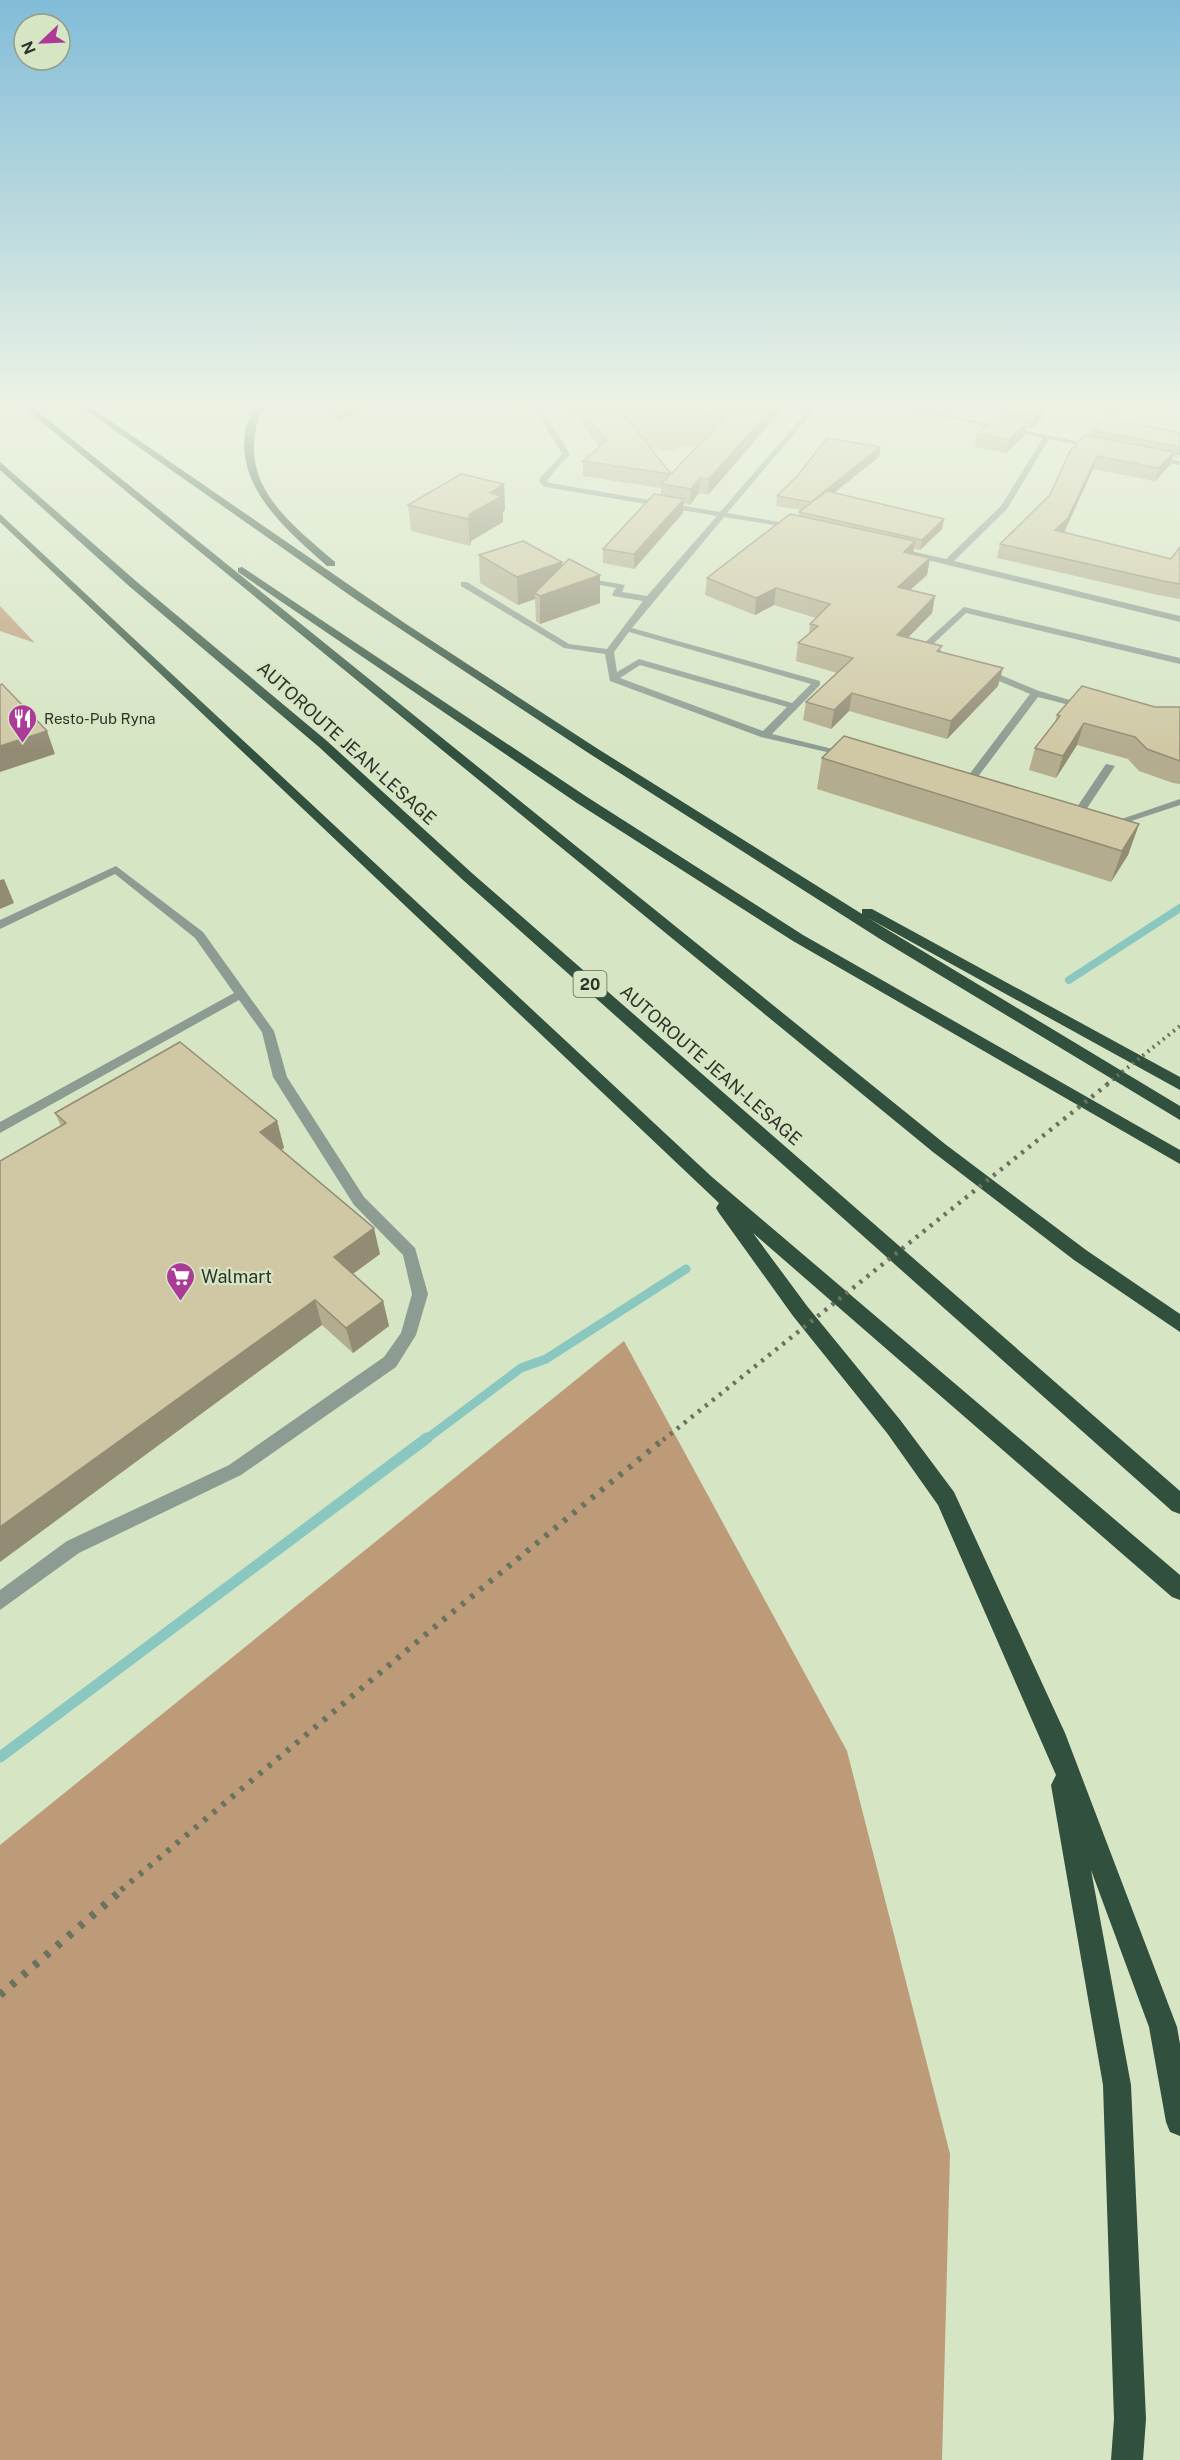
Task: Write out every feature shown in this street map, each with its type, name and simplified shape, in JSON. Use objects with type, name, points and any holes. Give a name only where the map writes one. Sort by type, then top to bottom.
[{"type":"highway","points":[[4,521],[706,1182],[1180,1589]]},
{"type":"highway","name":"AUTOROUTE JEAN-LESAGE","points":[[62,521],[133,584],[323,744],[468,877],[1180,1504]]},
{"type":"highway","points":[[168,521],[252,592],[939,1148],[1080,1255],[1180,1324]]},
{"type":"highway","points":[[173,521],[483,734],[798,938],[1180,1158]]},
{"type":"highway","points":[[250,521],[400,624],[710,826],[962,984],[1180,1114]]},
{"type":"highway","points":[[286,521],[293,530],[400,624]]},
{"type":"highway","points":[[710,826],[1180,1084]]},
{"type":"highway","points":[[706,1182],[800,1311],[894,1427],[946,1499],[1056,1742],[1163,2027],[1180,2122]]},
{"type":"highway","points":[[1056,1742],[1117,2085],[1130,2420],[1127,2460]]},
{"type":"street","points":[[613,679],[609,652],[649,599],[714,521]]},
{"type":"street","points":[[767,521],[803,527]]},
{"type":"street","points":[[948,562],[990,521]]},
{"type":"street","points":[[882,546],[1180,619]]},
{"type":"street","points":[[572,577],[622,587],[616,594],[649,599]]},
{"type":"street","points":[[464,584],[567,646],[609,652]]},
{"type":"street","points":[[945,655],[925,647],[964,610],[1180,661]]},
{"type":"street","points":[[627,628],[817,683],[765,735]]},
{"type":"street","points":[[613,679],[639,662],[793,706]]},
{"type":"street","points":[[976,668],[1036,693],[1101,710]]},
{"type":"street","points":[[613,679],[765,735],[855,757]]},
{"type":"street","points":[[975,791],[958,786],[1036,693]]},
{"type":"street","points":[[1110,766],[1078,821],[1103,827],[1180,802]]},
{"type":"street","points":[[0,925],[116,869],[199,935],[268,1031],[280,1077],[359,1201],[411,1252],[420,1294],[408,1335],[390,1362],[236,1470],[73,1547],[0,1601]]},
{"type":"street","points":[[0,1128],[242,994]]},
{"type":"shaded area","points":[[0,606],[35,643],[0,631]]},
{"type":"shaded area","points":[[624,1341],[847,1751],[950,2154],[942,2460],[0,2460],[0,1845]]},
{"type":"building","points":[[629,521],[664,521],[634,554],[603,549]]},
{"type":"building","points":[[781,521],[821,521],[915,541],[904,552],[930,558],[898,587],[935,596],[897,635],[942,646],[937,651],[1003,668],[951,721],[852,693],[834,710],[806,702],[853,658],[798,643],[818,626],[810,624],[830,604],[776,588],[756,598],[707,578]]},
{"type":"building","points":[[838,521],[942,521],[922,540]]},
{"type":"building","points":[[1024,521],[1065,521],[1055,530],[1171,559],[1180,547],[1180,584],[1163,581],[1000,544]]},
{"type":"building","points":[[523,541],[562,562],[517,577],[479,555]]},
{"type":"building","points":[[569,559],[600,575],[540,596],[535,593]]},
{"type":"building","points":[[2,684],[47,731],[0,746],[0,685]]},
{"type":"building","points":[[1082,686],[1155,707],[1180,707],[1180,761],[1147,749],[1135,737],[1084,723],[1063,756],[1035,748],[1060,716],[1057,715]]},
{"type":"building","points":[[844,736],[1139,824],[1122,851],[822,758]]},
{"type":"building","name":"Walmart","points":[[180,1042],[277,1121],[260,1132],[374,1228],[334,1257],[383,1301],[346,1328],[315,1300],[0,1527],[0,1161],[66,1123],[55,1113]]},
{"type":"waterway","points":[[1069,980],[1180,908]]},
{"type":"waterway","points":[[425,1440],[521,1368],[546,1359],[686,1269]]},
{"type":"waterway","points":[[0,1757],[427,1438]]},
{"type":"railway","points":[[1107,1084],[1180,1026]]},
{"type":"railway","points":[[663,1440],[1109,1083]]},
{"type":"railway","points":[[121,1890],[437,1625],[665,1438]]},
{"type":"railway","points":[[0,1995],[123,1889]]},
{"type":"place","name":"Resto-Pub Ryna","points":[[23,744]]},
{"type":"place","name":"Walmart","points":[[180,1302]]}]
